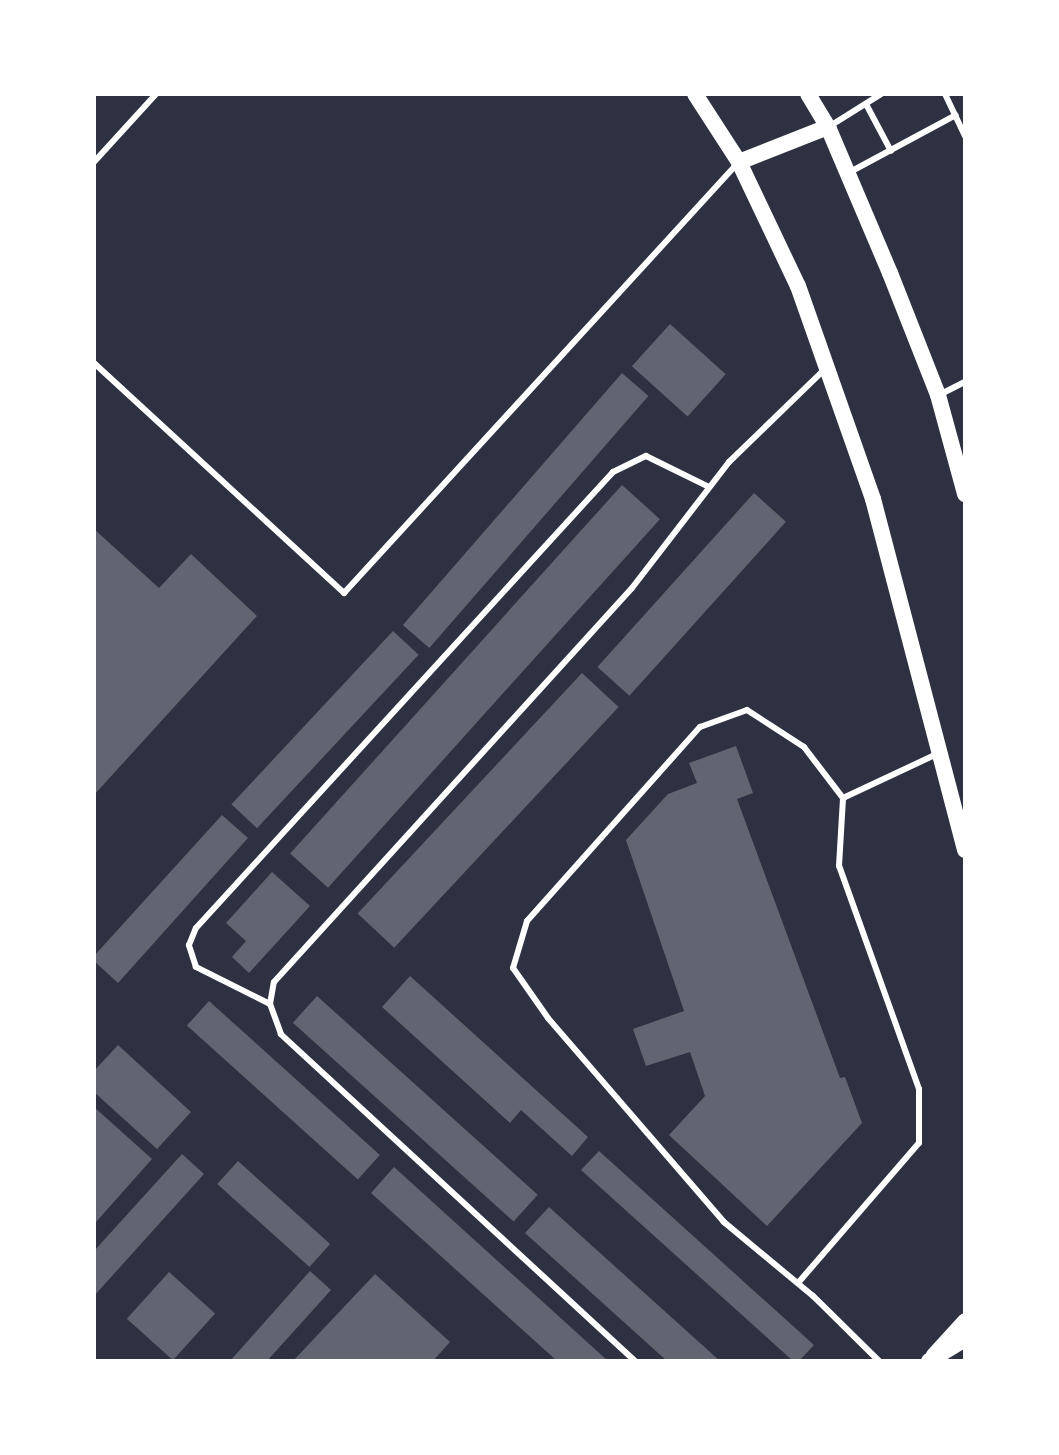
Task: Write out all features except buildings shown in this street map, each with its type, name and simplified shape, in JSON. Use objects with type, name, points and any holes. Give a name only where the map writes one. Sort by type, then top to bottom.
[{"type":"main road","points":[[695,94],[739,162],[798,286],[827,367],[873,499],[965,850]]},
{"type":"main road","points":[[808,94],[828,127],[848,173],[938,395],[965,494]]},
{"type":"main road","points":[[739,162],[828,127]]},
{"type":"main road","points":[[928,1361],[965,1339]]},
{"type":"street","points":[[928,1361],[965,1320]]},
{"type":"lane","points":[[94,162],[156,94]]},
{"type":"lane","points":[[828,127],[881,94]]},
{"type":"lane","points":[[945,94],[965,136]]},
{"type":"lane","points":[[866,104],[891,151]]},
{"type":"lane","points":[[848,173],[956,115]]},
{"type":"lane","points":[[94,363],[344,593],[739,162]]},
{"type":"lane","points":[[635,1361],[281,1034],[270,1004],[274,982],[632,588],[729,462],[827,367]]},
{"type":"lane","points":[[938,395],[965,382]]},
{"type":"lane","points":[[270,1004],[196,967],[189,945],[196,928],[613,472],[646,456],[709,487]]},
{"type":"lane","points":[[798,1283],[919,1143],[919,1089],[839,866],[843,798],[804,747],[747,710],[700,727],[527,921],[513,968],[548,1018],[724,1222],[798,1283],[879,1361]]},
{"type":"lane","points":[[843,798],[939,753]]}]
